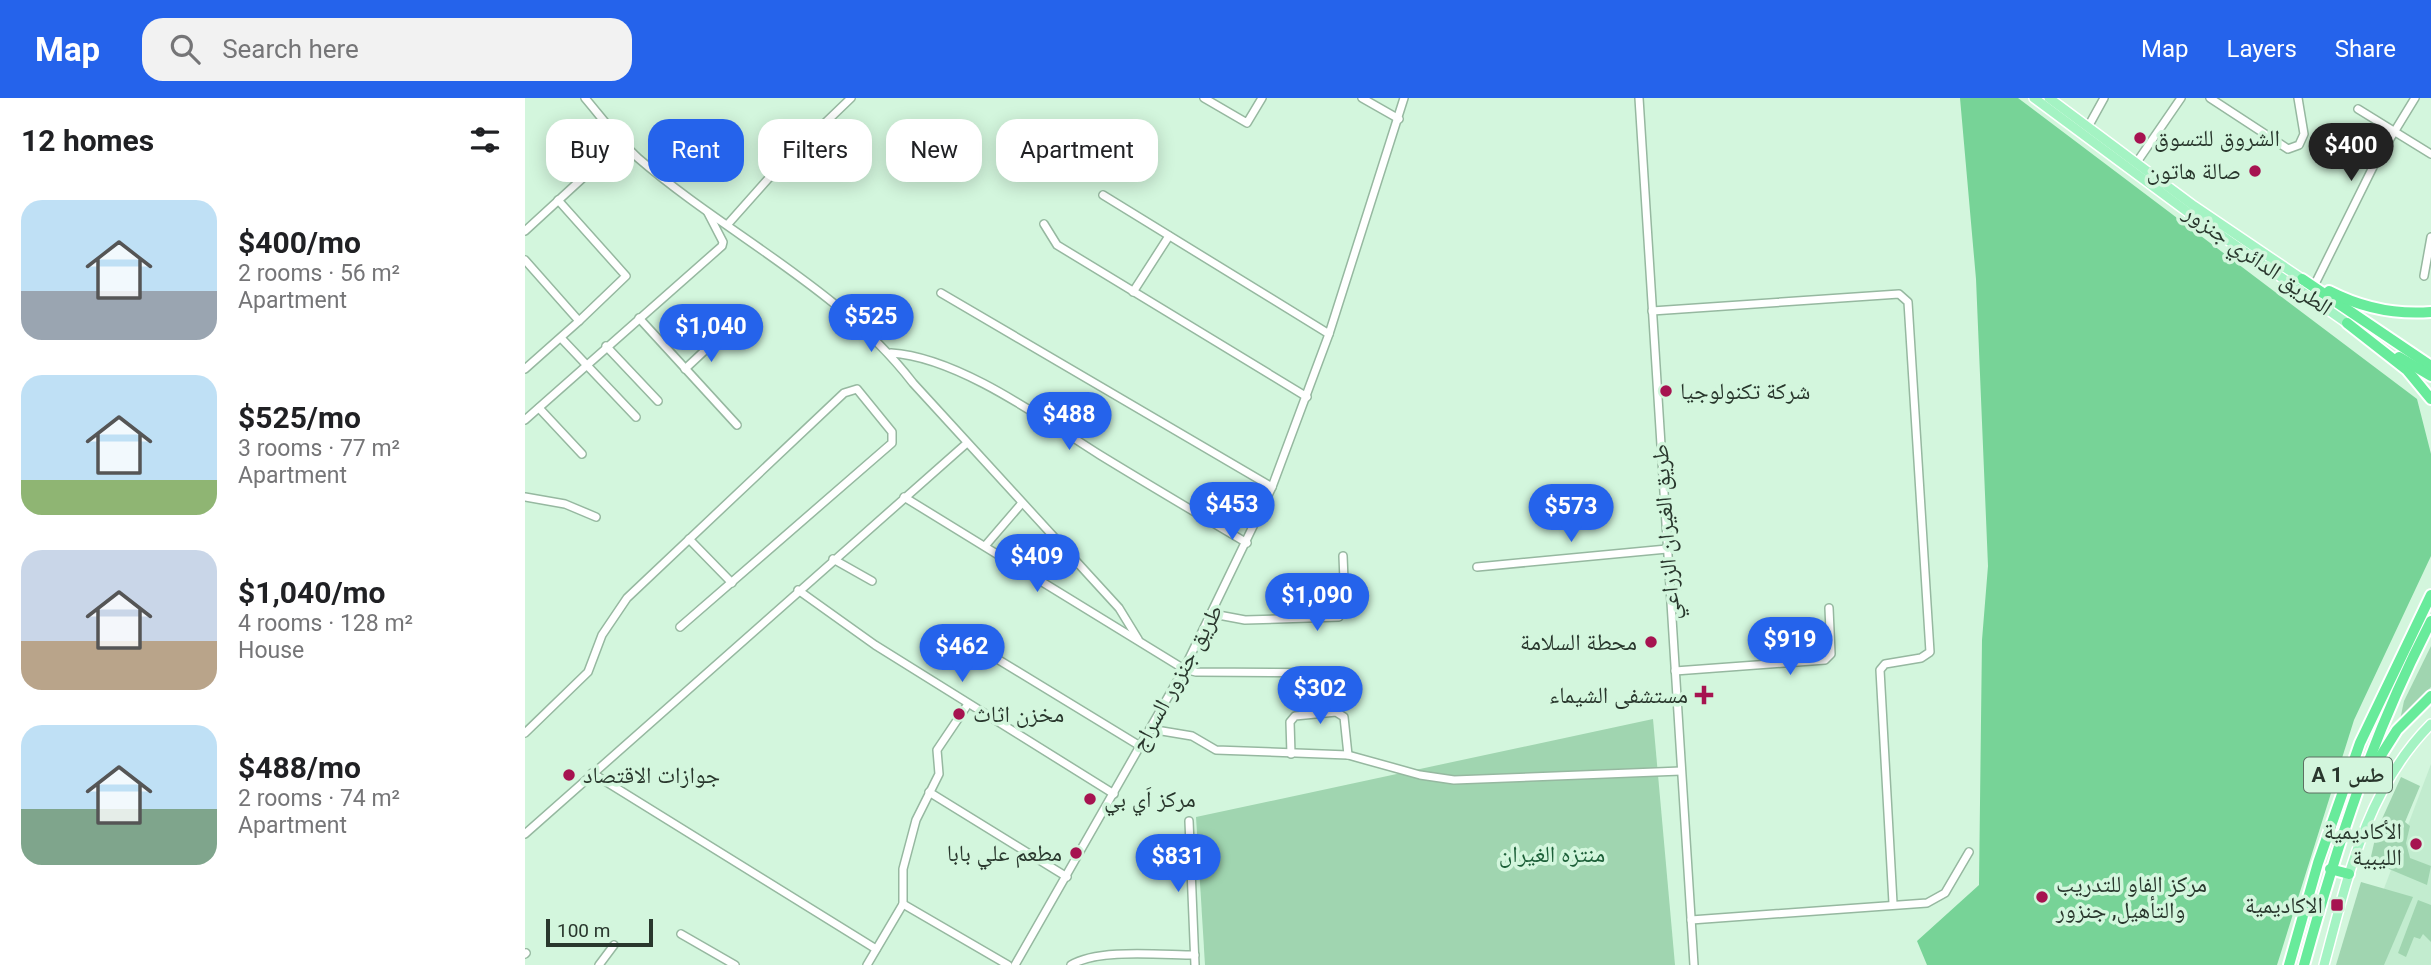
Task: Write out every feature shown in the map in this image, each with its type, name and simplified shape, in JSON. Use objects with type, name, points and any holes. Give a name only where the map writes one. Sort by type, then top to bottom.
[{"type":"highway","points":[[2302,279],[2367,307],[2410,314],[2431,312]]},
{"type":"highway","points":[[2302,279],[2431,366]]},
{"type":"highway","points":[[2347,323],[2431,376]]},
{"type":"highway","points":[[2347,323],[2407,370],[2431,399]]},
{"type":"highway","name":"A 1 طس","points":[[2289,965],[2318,863],[2360,743],[2431,595]]},
{"type":"highway","name":"A 1 طس","points":[[2304,965],[2349,809],[2390,706],[2431,621]]},
{"type":"highway","points":[[2349,809],[2397,730],[2431,696]]},
{"type":"highway","points":[[2330,869],[2349,874]]},
{"type":"main road","name":"الطريق الدائري جنزور","points":[[2033,98],[2189,213],[2347,323]]},
{"type":"main road","name":"الطريق الدائري جنزور","points":[[2049,98],[2194,205],[2302,279]]},
{"type":"main road","points":[[2325,965],[2349,874],[2383,789],[2404,755],[2431,724]]},
{"type":"street","points":[[585,98],[639,158],[845,313],[891,354],[967,443],[1119,608],[1138,639]]},
{"type":"street","points":[[728,224],[756,189],[851,98]]},
{"type":"street","points":[[1204,98],[1247,123],[1262,98]]},
{"type":"street","points":[[1362,98],[1399,119]]},
{"type":"street","name":"طريق جنزور السراج","points":[[1015,965],[1184,668],[1247,543],[1307,397],[1404,98]]},
{"type":"street","name":"طريق الغيران الزراعي","points":[[1639,98],[1694,965]]},
{"type":"street","points":[[2088,127],[2103,98]]},
{"type":"street","points":[[2137,162],[2182,98]]},
{"type":"street","points":[[2210,98],[2288,149],[2298,145],[2304,134],[2298,98]]},
{"type":"street","points":[[2315,284],[2393,132],[2415,98]]},
{"type":"street","points":[[2358,109],[2431,154]]},
{"type":"street","points":[[525,231],[579,182]]},
{"type":"street","points":[[1103,195],[1329,334]]},
{"type":"street","points":[[526,365],[561,338],[626,276],[558,200]]},
{"type":"street","points":[[525,420],[585,364],[722,246],[723,242],[706,209]]},
{"type":"street","points":[[1044,224],[1057,245],[1307,397]]},
{"type":"street","points":[[1133,292],[1169,236]]},
{"type":"street","points":[[2424,276],[2431,237]]},
{"type":"street","points":[[525,260],[579,321]]},
{"type":"street","points":[[941,293],[1272,487]]},
{"type":"street","points":[[1651,311],[1899,294],[1908,302],[1930,652],[1921,658],[1885,664],[1880,670],[1893,903]]},
{"type":"street","points":[[639,318],[737,425]]},
{"type":"street","points":[[561,338],[636,417]]},
{"type":"street","points":[[685,369],[717,339]]},
{"type":"street","points":[[606,346],[658,401]]},
{"type":"street","points":[[891,354],[912,355],[961,374],[1023,407],[1247,543]]},
{"type":"street","points":[[525,733],[588,672],[602,635],[627,598],[844,393],[857,389],[892,432],[892,443],[680,627]]},
{"type":"street","points":[[539,408],[582,454]]},
{"type":"street","points":[[525,834],[967,443]]},
{"type":"street","points":[[525,497],[565,504],[596,517]]},
{"type":"street","points":[[904,497],[1196,673],[1348,673]]},
{"type":"street","points":[[985,546],[1022,503]]},
{"type":"street","points":[[689,539],[731,583]]},
{"type":"street","points":[[1477,567],[1667,549]]},
{"type":"street","points":[[1213,614],[1245,620],[1339,617],[1345,604],[1343,556]]},
{"type":"street","points":[[833,559],[871,581]]},
{"type":"street","points":[[798,590],[875,645],[1114,794]]},
{"type":"street","points":[[1675,671],[1825,660],[1831,654],[1829,608]]},
{"type":"street","points":[[989,653],[1140,746]]},
{"type":"street","points":[[867,965],[902,904],[903,869],[916,820],[941,766],[937,750],[968,704]]},
{"type":"street","points":[[1291,754],[1290,722],[1295,716],[1336,712],[1344,717],[1348,755]]},
{"type":"street","points":[[1150,729],[1192,736],[1216,750],[1348,755],[1420,775],[1454,780],[1681,771]]},
{"type":"street","points":[[592,773],[876,948]]},
{"type":"street","points":[[929,792],[1067,877]]},
{"type":"street","points":[[1189,821],[1195,965]]},
{"type":"street","points":[[1691,920],[1937,900],[1945,894],[1969,852]]},
{"type":"street","points":[[902,904],[1008,965]]},
{"type":"street","points":[[681,934],[735,965]]},
{"type":"street","points":[[599,965],[614,944]]},
{"type":"street","points":[[1072,965],[1088,958],[1105,956],[1195,955]]},
{"type":"shaded area","name":"الأكاديمية الليبية","points":[[2431,764],[2431,965],[2356,965],[2371,923]]},
{"type":"green space","points":[[1960,98],[2018,98],[2417,399],[2431,454],[2431,556],[2354,720],[2277,965],[1927,965],[1917,941],[1979,885],[1982,640],[1988,566],[1976,279]]},
{"type":"green space","points":[[2431,646],[2431,687],[2400,720],[2404,701]]},
{"type":"green space","name":"منتزه الغيران","points":[[1653,719],[1675,965],[1205,965],[1196,817]]},
{"type":"green space","points":[[2401,777],[2420,786],[2405,822],[2410,826],[2406,843],[2410,858],[2431,866],[2427,885],[2370,861],[2377,830]]},
{"type":"green space","points":[[2361,882],[2413,897],[2384,965],[2336,965]]},
{"type":"green space","points":[[2418,900],[2431,905],[2431,942],[2423,934],[2420,939],[2414,937],[2406,957],[2398,953]]},
{"type":"place","name":"الشروق للتسوق","points":[[2140,138]]},
{"type":"place","name":"صالة هاتون","points":[[2255,171]]},
{"type":"place","name":"شركة تكنولوجيا","points":[[1666,391]]},
{"type":"place","name":"محطة السلامة","points":[[1651,642]]},
{"type":"place","name":"مستشفى الشيماء","points":[[1704,695]]},
{"type":"place","name":"مخزن اثاث","points":[[959,714]]},
{"type":"place","name":"جوازات الاقتصاد","points":[[569,775]]},
{"type":"place","name":"مركز اَي بي","points":[[1090,799]]},
{"type":"place","name":"الأكاديمية الليبية","points":[[2416,844]]},
{"type":"place","name":"مطعم علي بابا","points":[[1076,853]]},
{"type":"place","name":"مركز الفاو للتدريب والتأهيل, جنزور","points":[[2042,897]]},
{"type":"place","name":"الاكاديمية","points":[[2337,905]]}]
